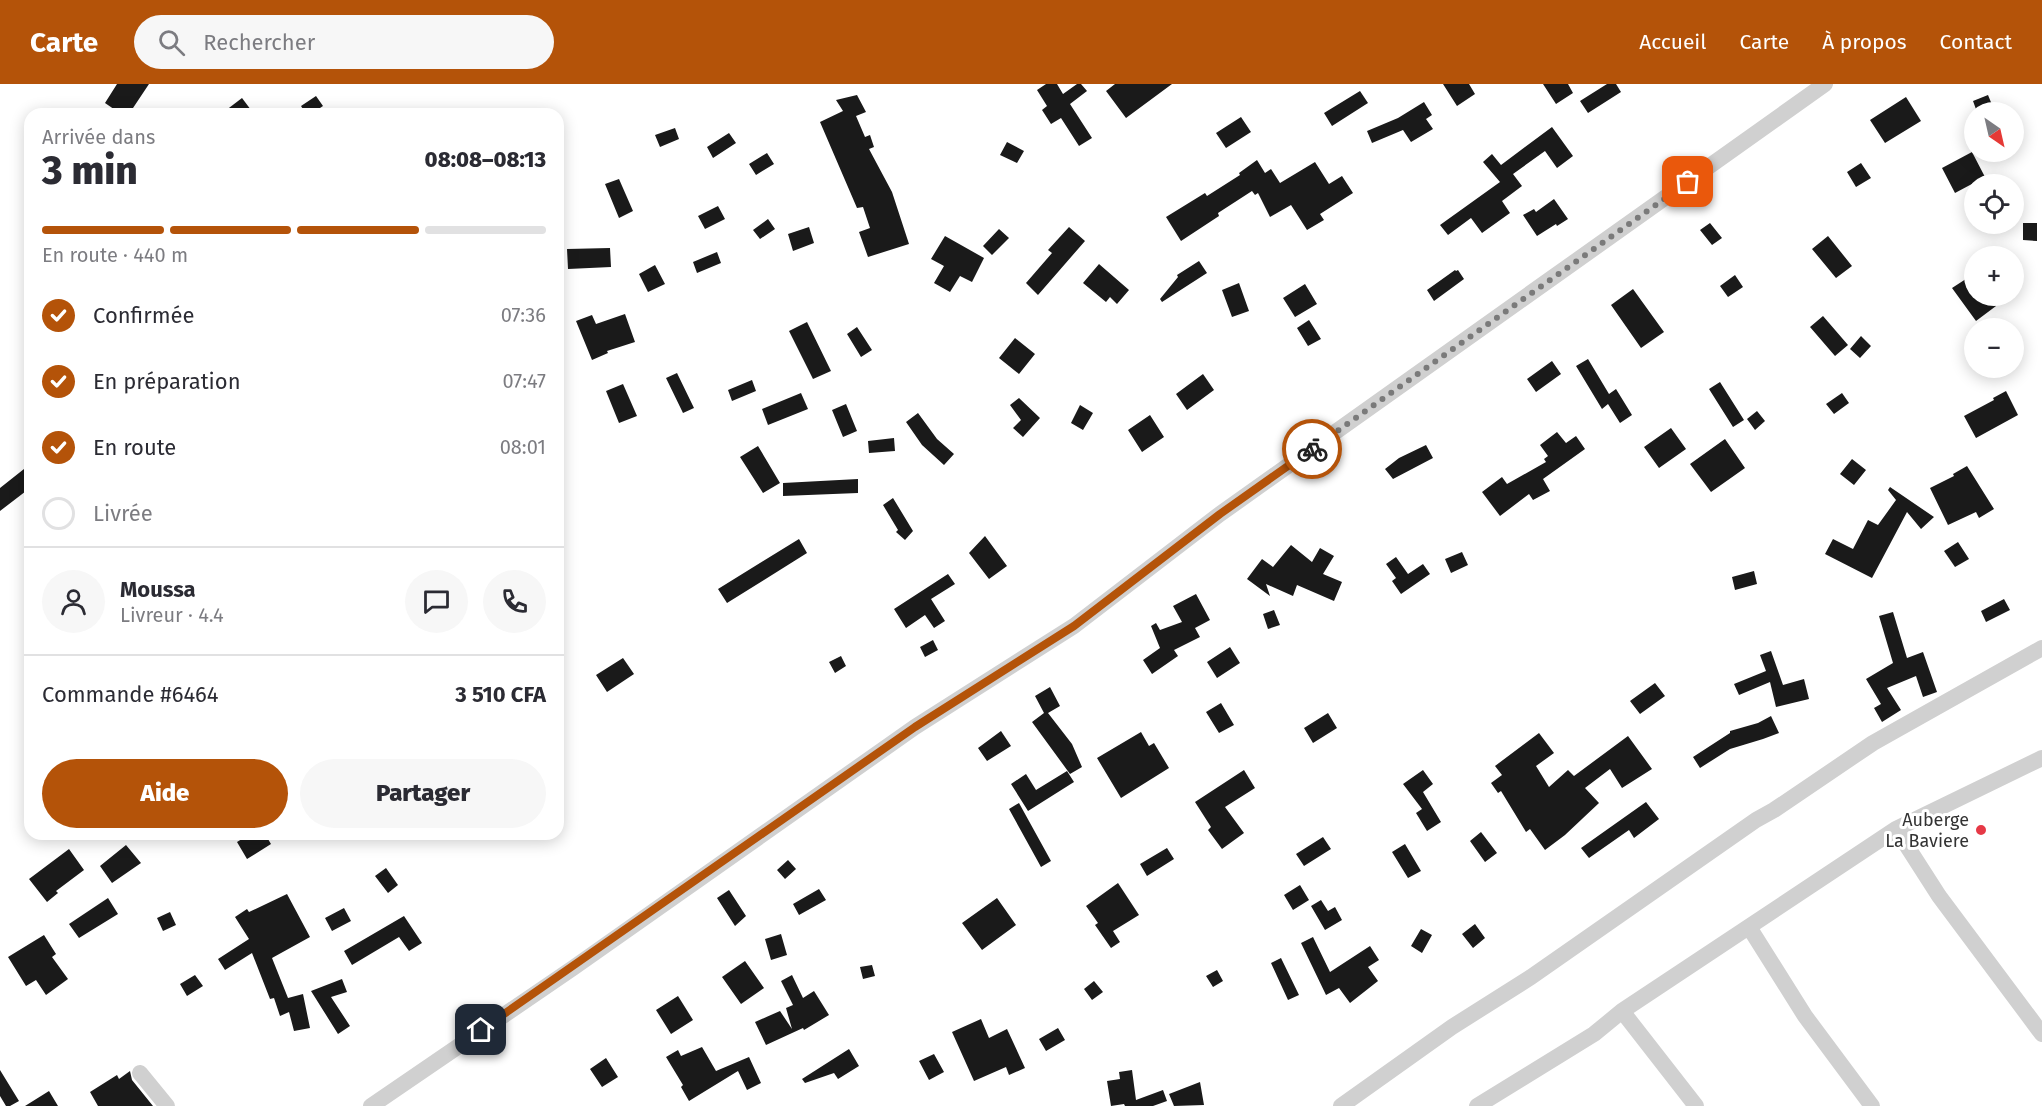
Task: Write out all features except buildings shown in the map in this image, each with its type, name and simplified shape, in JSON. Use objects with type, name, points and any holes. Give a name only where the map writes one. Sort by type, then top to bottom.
[{"type":"street","points":[[371,1106],[915,727],[1074,626],[1220,514],[1825,84]]},
{"type":"street","points":[[1341,1106],[1461,1021],[1530,977],[1737,833],[1872,743],[2042,648]]},
{"type":"street","points":[[1477,1106],[1499,1100],[1594,1034],[1622,1011],[1896,829],[2042,758]]},
{"type":"street","points":[[1896,829],[1939,896],[2042,1034]]},
{"type":"street","points":[[1749,927],[1805,1016],[1872,1106]]},
{"type":"street","points":[[1622,1011],[1696,1106]]},
{"type":"street","points":[[140,1073],[167,1106]]},
{"type":"way so far","points":[[1312,449],[1688,182]]},
{"type":"place","name":"Auberge La Baviere","points":[[1981,830]]},
{"type":"route","points":[[481,1030],[738,853],[915,727],[1074,626],[1220,514],[1312,449]]}]
